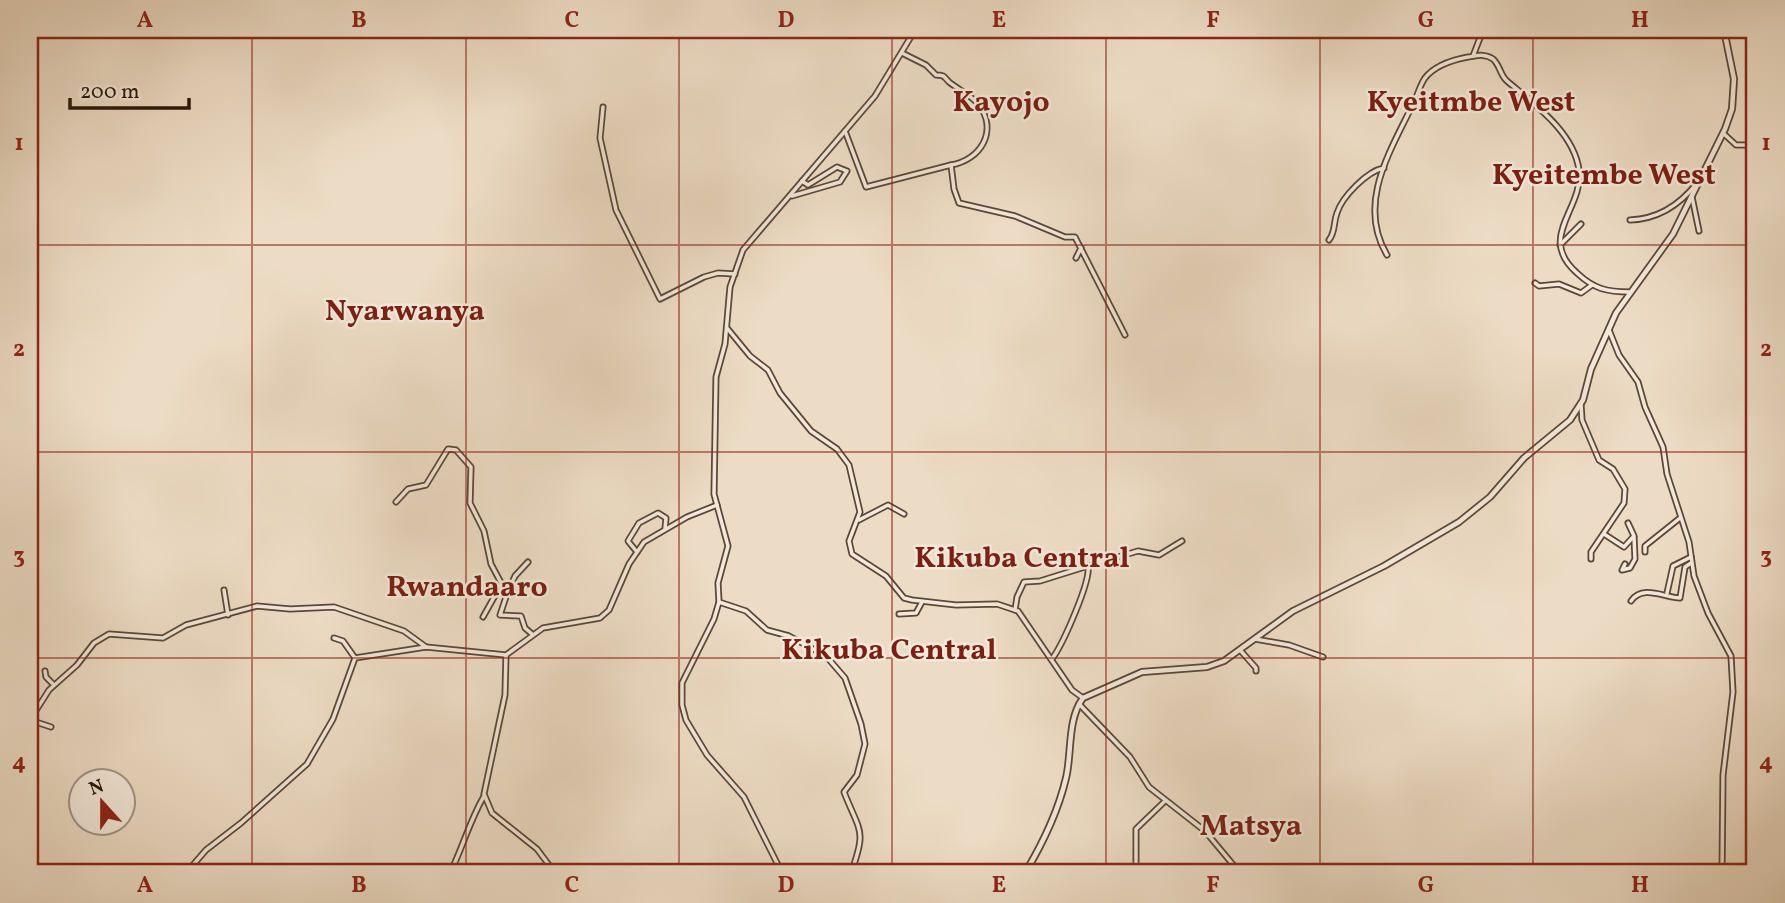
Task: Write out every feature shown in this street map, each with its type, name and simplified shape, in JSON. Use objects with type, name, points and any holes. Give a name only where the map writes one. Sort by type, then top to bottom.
[{"type":"street","points":[[782,873],[744,797],[707,755],[683,711],[682,683],[711,626],[719,602],[718,583],[728,546],[714,494],[717,423],[714,394],[727,328],[730,287],[747,244],[875,96],[915,30]]},
{"type":"street","points":[[1474,56],[1483,30]]},
{"type":"street","points":[[1591,559],[1591,552],[1604,534],[1612,516],[1624,503],[1625,489],[1612,469],[1599,460],[1581,420],[1581,404],[1591,369],[1609,330],[1630,292],[1657,259],[1692,197],[1732,109],[1734,79],[1724,30]]},
{"type":"street","points":[[1475,48],[1481,55],[1494,60],[1505,80],[1532,99],[1559,131],[1576,158],[1579,181],[1560,245],[1570,267],[1598,289],[1630,292]]},
{"type":"street","points":[[845,131],[862,177],[870,189],[951,165],[981,151],[986,142],[986,116],[973,99],[944,75],[936,75],[926,65],[902,53]]},
{"type":"street","points":[[1387,255],[1375,235],[1374,201],[1384,168],[1426,77],[1441,65],[1481,55]]},
{"type":"street","points":[[603,107],[600,138],[616,210],[660,299],[704,276],[735,274]]},
{"type":"street","points":[[1723,132],[1736,145],[1755,145]]},
{"type":"street","points":[[951,165],[959,203],[1015,216],[1065,237],[1075,237],[1125,335]]},
{"type":"street","points":[[789,197],[840,182],[847,176],[847,171],[837,167],[807,185],[802,181]]},
{"type":"street","points":[[1329,240],[1335,232],[1337,211],[1357,186],[1376,169],[1384,168]]},
{"type":"street","points":[[1630,220],[1655,218],[1700,179]]},
{"type":"street","points":[[1692,197],[1699,231]]},
{"type":"street","points":[[1560,245],[1581,224]]},
{"type":"street","points":[[1076,258],[1081,246]]},
{"type":"street","points":[[1535,284],[1559,285],[1581,293],[1592,285]]},
{"type":"street","points":[[727,328],[750,356],[768,370],[780,393],[811,431],[837,449],[849,465],[860,507],[858,521],[849,541],[852,554],[886,576],[904,598],[922,602],[997,604],[1021,614],[1072,690],[1124,751],[1149,788],[1205,831],[1240,873]]},
{"type":"street","points":[[1609,330],[1619,355],[1638,382],[1645,407],[1663,447],[1667,474],[1691,562],[1708,613],[1730,651],[1733,664],[1733,692],[1723,775],[1722,873]]},
{"type":"street","points":[[1081,701],[1142,672],[1207,667],[1224,661],[1293,611],[1384,566],[1459,522],[1490,497],[1524,458],[1570,420],[1581,404]]},
{"type":"street","points":[[396,502],[408,489],[426,485],[442,455],[448,449],[456,450],[471,467],[470,503],[484,531],[491,564],[507,594]]},
{"type":"street","points":[[355,658],[426,647],[506,654],[532,634],[559,624],[600,618],[609,610],[644,542],[665,529],[717,505]]},
{"type":"street","points":[[858,521],[888,505],[904,514]]},
{"type":"street","points":[[637,552],[628,541],[639,523],[658,513],[666,518],[665,529]]},
{"type":"street","points":[[1645,552],[1645,546],[1680,518]]},
{"type":"street","points":[[1625,564],[1622,570],[1630,568],[1635,559],[1634,536],[1628,523]]},
{"type":"street","points":[[1604,534],[1624,547],[1634,536]]},
{"type":"street","points":[[1015,610],[1024,582],[1040,582],[1138,551],[1159,555],[1182,541]]},
{"type":"street","points":[[1667,593],[1673,566],[1691,556]]},
{"type":"street","points":[[528,562],[515,576],[500,615],[521,616],[525,628],[532,634]]},
{"type":"street","points":[[1631,601],[1641,593],[1667,593],[1677,599],[1681,597],[1685,567],[1691,562]]},
{"type":"street","points":[[1052,659],[1066,635],[1074,608],[1083,599],[1088,566]]},
{"type":"street","points":[[483,617],[502,583]]},
{"type":"street","points":[[224,590],[229,615]]},
{"type":"street","points":[[719,602],[746,611],[767,630],[789,636],[826,656],[845,678],[861,723],[865,744],[857,775],[844,792],[862,837],[851,873]]},
{"type":"street","points":[[899,614],[916,613],[922,602]]},
{"type":"street","points":[[51,727],[30,720],[54,685],[77,665],[94,642],[109,634],[163,638],[186,625],[257,606],[290,609],[334,607],[404,631],[426,647]]},
{"type":"street","points":[[334,638],[343,641],[355,658]]},
{"type":"street","points":[[1253,638],[1289,645],[1323,657]]},
{"type":"street","points":[[1240,650],[1256,671]]},
{"type":"street","points":[[450,873],[464,844],[465,830],[484,794],[505,695],[506,654]]},
{"type":"street","points":[[186,873],[206,850],[241,823],[307,764],[333,719],[355,658]]},
{"type":"street","points":[[45,671],[46,677],[54,685]]},
{"type":"street","points":[[1025,873],[1057,809],[1067,774],[1081,701]]},
{"type":"street","points":[[484,794],[492,813],[537,849],[555,873]]},
{"type":"street","points":[[1136,873],[1136,829],[1164,802]]},
{"type":"district","name":"Kayojo","points":[[1001,103]]},
{"type":"district","name":"Kyeitmbe West","points":[[1471,103]]},
{"type":"district","name":"Kyeitembe West","points":[[1604,176]]},
{"type":"district","name":"Nyarwanya","points":[[405,312]]},
{"type":"district","name":"Kikuba Central","points":[[1022,559]]},
{"type":"district","name":"Rwandaaro","points":[[467,588]]},
{"type":"district","name":"Kikuba Central","points":[[889,651]]},
{"type":"district","name":"Matsya","points":[[1251,827]]}]
